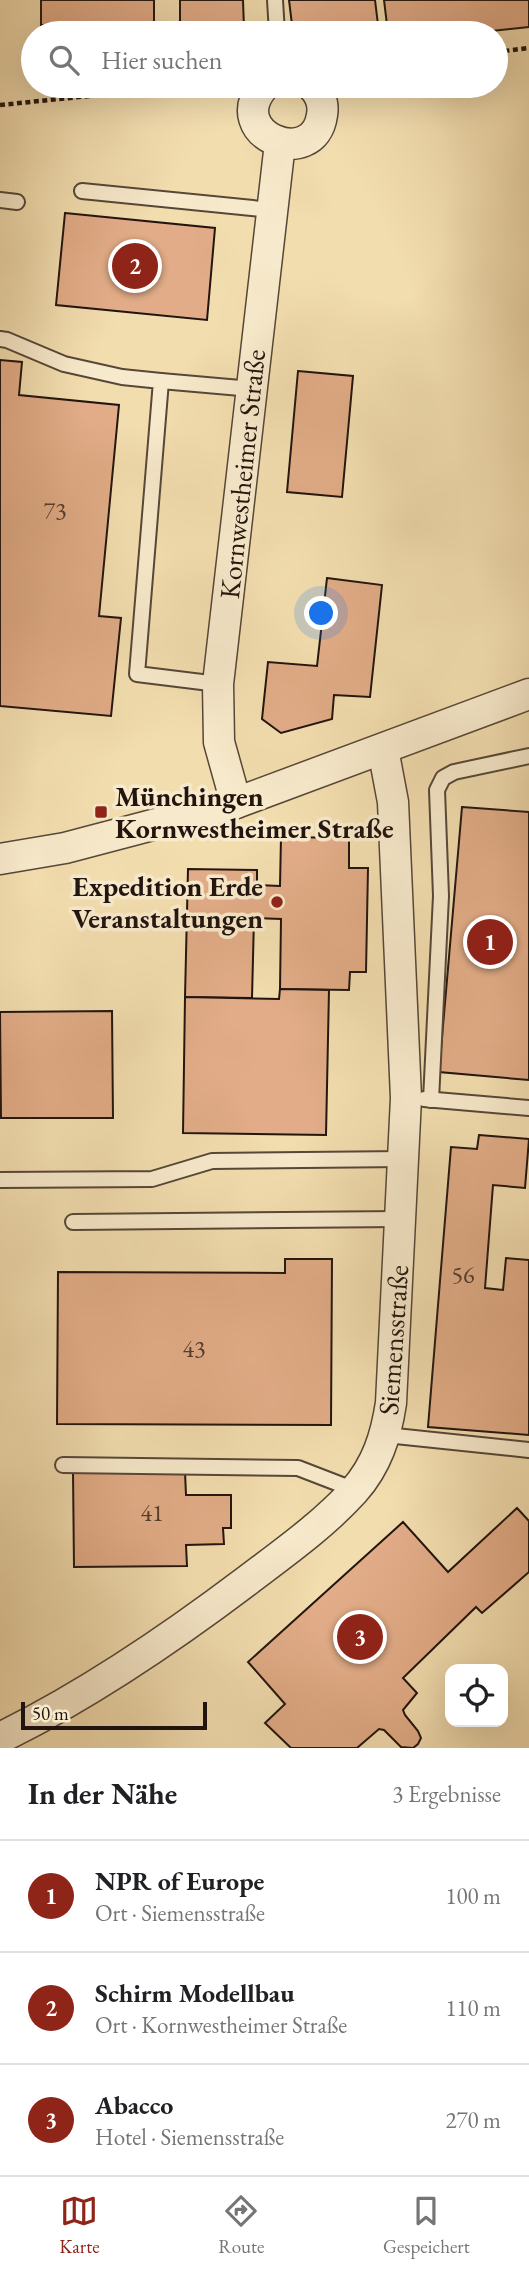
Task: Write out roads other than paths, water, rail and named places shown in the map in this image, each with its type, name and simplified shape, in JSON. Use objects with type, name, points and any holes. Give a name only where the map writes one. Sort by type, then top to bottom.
[{"type":"street","points":[[256,98],[254,102],[256,124],[262,133],[280,144],[292,145],[313,134],[320,125],[323,113],[320,98]]},
{"type":"street","name":"Kornwestheimer Straße","points":[[236,803],[219,742],[218,684],[280,144]]},
{"type":"street","points":[[0,859],[65,848],[236,803],[529,694]]},
{"type":"street","name":"Siemensstraße","points":[[0,1738],[35,1721],[101,1682],[205,1613],[306,1536],[355,1490],[373,1464],[386,1435],[391,1403],[404,1159],[418,1099],[393,802],[383,749]]},
{"type":"lane","points":[[275,0],[276,21]]},
{"type":"lane","points":[[82,191],[272,210]]},
{"type":"lane","points":[[0,200],[18,202]]},
{"type":"lane","points":[[0,339],[64,364],[122,377],[252,389]]},
{"type":"lane","points":[[161,381],[137,674],[218,684]]},
{"type":"lane","points":[[529,756],[454,772],[443,778],[437,790],[441,896],[418,1099],[529,1108]]},
{"type":"lane","points":[[0,1180],[152,1180],[212,1161],[404,1159]]},
{"type":"lane","points":[[74,1222],[400,1219]]},
{"type":"lane","points":[[386,1435],[529,1450]]},
{"type":"lane","points":[[63,1465],[298,1468],[355,1490]]},
{"type":"place","name":"Schirm Modellbau","points":[[135,266]]},
{"type":"place","name":"Münchingen Kornwestheimer Straße","points":[[101,812]]},
{"type":"place","name":"Expedition Erde Veranstaltungen","points":[[277,902]]},
{"type":"place","name":"NPR of Europe","points":[[490,942]]},
{"type":"place","name":"Abacco","points":[[360,1637]]}]
